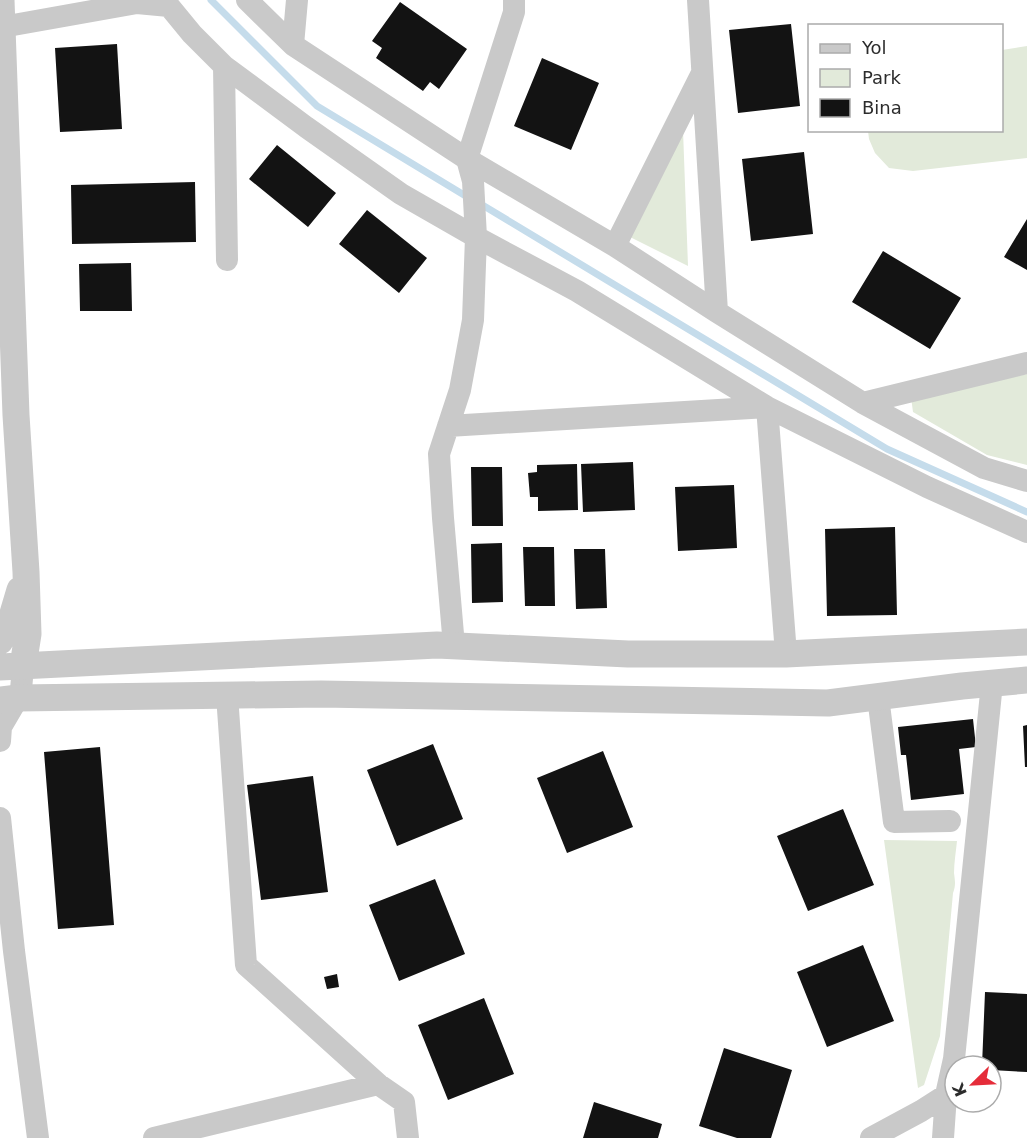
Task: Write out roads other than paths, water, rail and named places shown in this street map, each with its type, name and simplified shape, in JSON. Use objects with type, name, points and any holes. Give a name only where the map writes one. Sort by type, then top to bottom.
[{"type":"street","points":[[247,0],[293,45],[466,159],[615,246],[863,403],[984,468],[1027,481]]},
{"type":"street","points":[[293,45],[297,0]]},
{"type":"street","points":[[454,646],[439,454],[460,390],[473,320],[475,212],[473,181],[466,159],[514,12],[514,0]]},
{"type":"street","points":[[698,0],[717,312]]},
{"type":"street","points":[[0,741],[1,727],[9,699],[21,690],[12,666],[28,634],[26,572],[8,416],[1,13],[137,3],[169,6],[192,34],[224,66],[401,194],[577,291],[767,407],[927,487],[1027,531]]},
{"type":"street","points":[[224,66],[227,260]]},
{"type":"street","points":[[615,246],[702,73]]},
{"type":"street","points":[[863,403],[1027,363]]},
{"type":"street","points":[[448,426],[767,407]]},
{"type":"street","points":[[767,407],[786,654]]},
{"type":"street","points":[[0,641],[11,620],[26,572]]},
{"type":"street","points":[[12,666],[437,645],[628,654],[786,654],[1027,642]]},
{"type":"street","points":[[9,699],[344,695],[828,703],[1027,680]]},
{"type":"street","points":[[955,1054],[992,683]]},
{"type":"street","points":[[227,695],[246,965],[378,1084],[404,1102],[408,1138]]},
{"type":"street","points":[[878,696],[894,822],[950,821]]},
{"type":"street","points":[[0,818],[7,954],[38,1138]]},
{"type":"street","points":[[154,1138],[378,1084]]},
{"type":"street","points":[[871,1138],[943,1097]]},
{"type":"street","points":[[943,1138],[945,1114]]},
{"type":"waterway","points":[[211,0],[317,106],[469,198]]},
{"type":"waterway","points":[[479,203],[887,449],[1027,512]]}]
